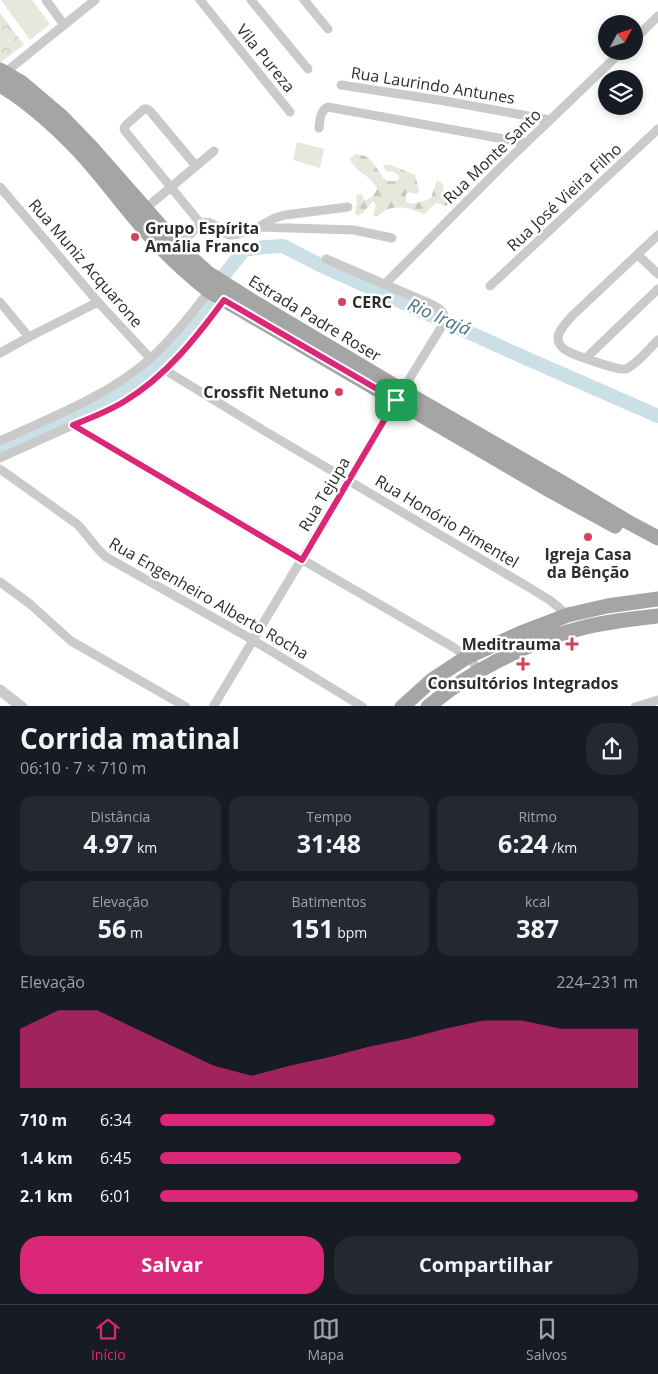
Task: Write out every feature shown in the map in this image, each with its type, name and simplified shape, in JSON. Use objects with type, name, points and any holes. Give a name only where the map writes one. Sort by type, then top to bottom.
[{"type":"main road","name":"Estrada Padre Roser","points":[[1,76],[39,97],[62,117],[92,147],[196,264],[227,286],[551,491],[658,549]]},
{"type":"main road","name":"Estrada Padre Roser","points":[[1,76],[13,93],[46,118],[80,152],[153,239],[186,272],[209,291],[563,483],[658,538]]},
{"type":"main road","points":[[402,706],[432,680],[482,649],[568,614],[658,599]]},
{"type":"main road","points":[[428,706],[451,688],[493,664],[541,642],[579,628],[658,616]]},
{"type":"street","points":[[46,0],[64,25]]},
{"type":"street","points":[[1,76],[96,0]]},
{"type":"street","name":"Vila Pureza","points":[[200,0],[290,112]]},
{"type":"street","name":"Vila Pureza","points":[[251,0],[308,69]]},
{"type":"street","points":[[304,0],[328,29]]},
{"type":"street","points":[[643,31],[658,16]]},
{"type":"street","name":"Rua Monte Santo","points":[[385,284],[526,143],[613,60]]},
{"type":"street","name":"Rua Laurindo Antunes","points":[[341,85],[550,120]]},
{"type":"street","points":[[319,128],[322,111],[328,107],[526,143]]},
{"type":"street","points":[[196,166],[147,109],[144,109],[124,128],[200,224]]},
{"type":"street","name":"Rua José Vieira Filho","points":[[490,286],[658,130]]},
{"type":"street","points":[[146,208],[214,151]]},
{"type":"street","name":"Rua Muniz Acquarone","points":[[0,187],[98,302],[150,358]]},
{"type":"street","points":[[258,227],[285,215],[348,207]]},
{"type":"street","points":[[178,246],[204,222],[208,222],[232,236],[258,227],[354,230],[392,238]]},
{"type":"street","points":[[658,235],[572,316],[560,332],[558,341],[564,349],[586,358],[624,369],[633,365],[658,340]]},
{"type":"street","points":[[638,254],[658,274]]},
{"type":"street","name":"Rua Tejupa","points":[[214,706],[350,480],[443,322],[445,315],[441,310],[426,302],[326,259]]},
{"type":"street","points":[[586,358],[658,289]]},
{"type":"street","points":[[0,441],[91,399],[126,378],[173,337],[209,291]]},
{"type":"street","points":[[0,458],[103,413],[147,386],[165,370],[203,328],[224,300]]},
{"type":"street","points":[[0,302],[29,337]]},
{"type":"street","points":[[0,353],[98,302]]},
{"type":"street","name":"Rua Honório Pimentel","points":[[165,370],[530,588],[568,614],[579,628]]},
{"type":"street","points":[[73,425],[453,647],[472,661],[479,672]]},
{"type":"street","name":"Rua Engenheiro Alberto Rocha","points":[[0,469],[77,524],[106,557],[253,640],[363,706]]},
{"type":"street","points":[[0,582],[30,604],[71,641],[186,706]]},
{"type":"street","points":[[0,690],[22,706]]},
{"type":"street","points":[[635,706],[658,700]]},
{"type":"green space","points":[[1,0],[32,0],[50,24],[30,40]]},
{"type":"green space","points":[[0,13],[24,45],[1,62],[0,62]]},
{"type":"green space","points":[[297,142],[324,149],[320,168],[293,160]]},
{"type":"green space","points":[[356,154],[372,161],[381,175],[389,181],[399,179],[399,176],[394,172],[386,171],[383,165],[391,165],[415,175],[419,192],[416,194],[408,192],[406,194],[406,201],[411,204],[431,198],[438,180],[444,186],[442,198],[455,185],[460,190],[446,206],[436,203],[424,214],[407,208],[394,208],[375,217],[373,215],[376,205],[373,201],[363,213],[357,216],[355,212],[356,197],[362,194],[364,200],[368,199],[374,195],[377,189],[375,184],[352,163],[350,158]]},
{"type":"waterway","name":"Rio Irajá","points":[[225,274],[244,250],[283,246],[320,265],[658,416]]},
{"type":"waterway","name":"Rio Irajá","points":[[0,450],[110,399],[143,377],[161,361],[208,306]]},
{"type":"place","name":"Grupo Espírita Amália Franco","points":[[135,237]]},
{"type":"place","name":"CERC","points":[[342,302]]},
{"type":"place","name":"Crossfit Netuno","points":[[339,392]]},
{"type":"place","name":"Igreja Casa da Bênção","points":[[588,537]]},
{"type":"place","name":"Meditrauma","points":[[572,644]]},
{"type":"place","name":"Consultórios Integrados","points":[[523,664]]},
{"type":"route","points":[[224,300],[396,400],[302,560],[73,425],[103,413],[147,386],[186,348],[224,300]]}]
